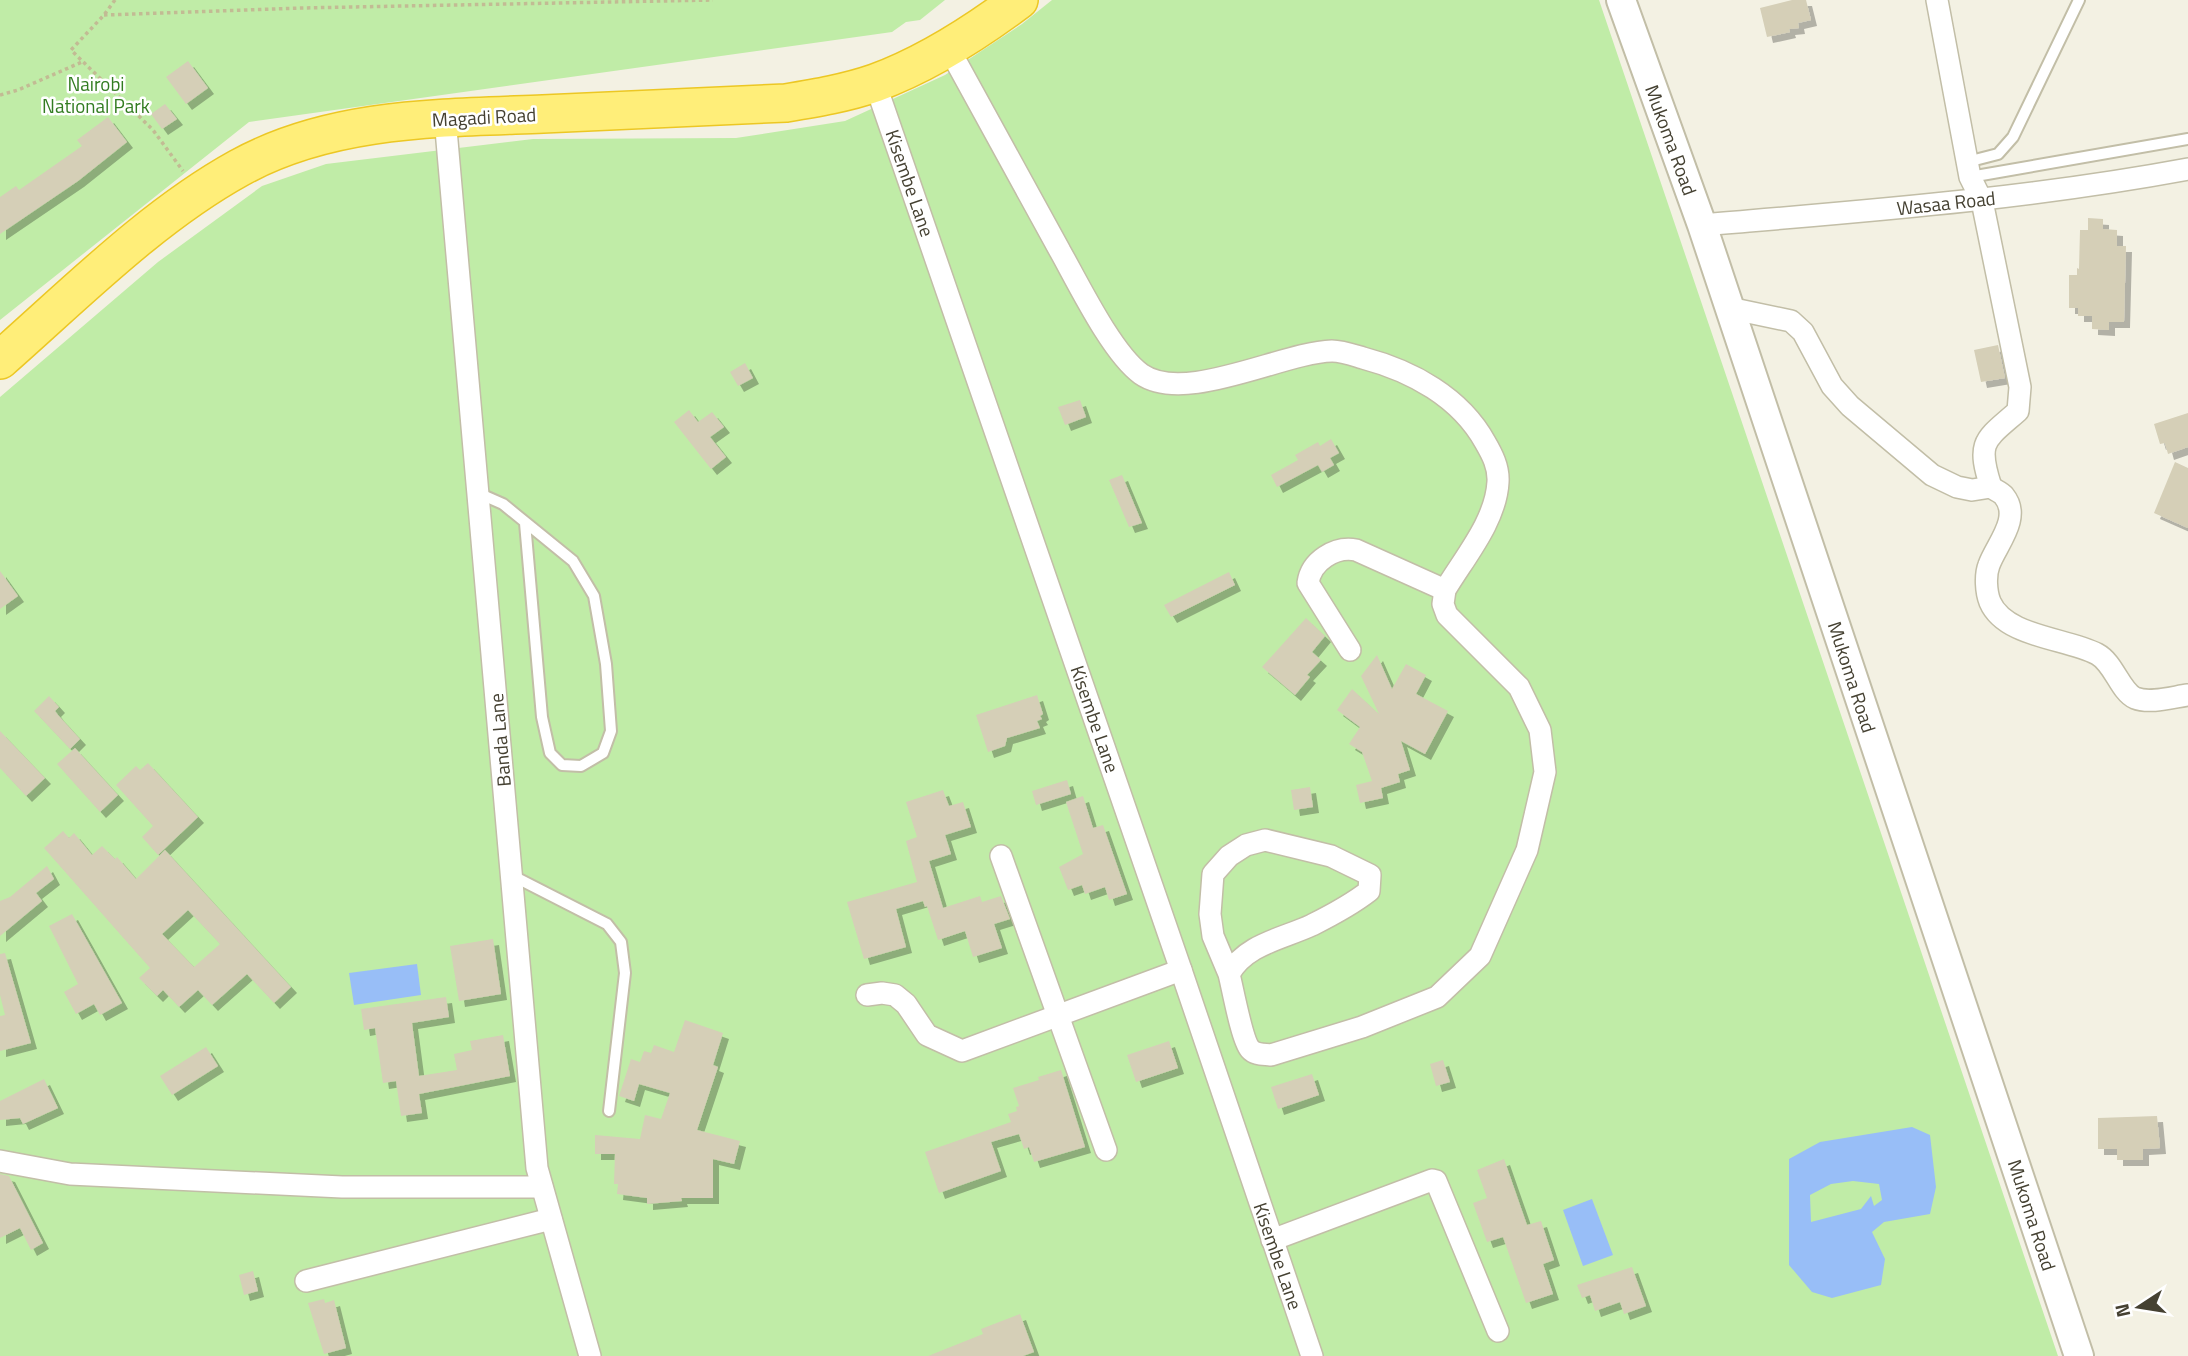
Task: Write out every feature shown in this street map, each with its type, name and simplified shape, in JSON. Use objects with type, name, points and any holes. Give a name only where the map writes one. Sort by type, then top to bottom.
[{"type":"highway","name":"Magadi Road","points":[[0,359],[196,193],[241,167],[306,139],[361,126],[445,118],[786,103],[835,94],[875,82],[920,63],[988,23],[1019,0]]},
{"type":"street","name":"Mukoma Road","points":[[1621,0],[1702,225],[2079,1356]]},
{"type":"street","points":[[1937,0],[1968,170],[1982,201],[2020,387],[2018,411],[1990,436],[1983,448],[1983,461],[1991,487]]},
{"type":"street","points":[[948,47],[1081,289],[1124,359],[1144,376],[1169,383],[1196,382],[1230,376],[1320,351],[1336,351],[1386,364],[1448,396],[1474,421],[1494,458],[1498,481],[1492,509],[1444,590],[1443,604],[1447,615],[1519,687],[1540,730],[1545,772],[1527,850],[1480,956],[1437,997],[1362,1027],[1271,1055],[1251,1050],[1243,1036],[1238,1005],[1213,936],[1210,914],[1213,874],[1229,856],[1246,845],[1265,840],[1331,856],[1370,875],[1369,891],[1352,904],[1311,926],[1258,947],[1236,961],[1229,974]]},
{"type":"street","name":"Kisembe Lane","points":[[875,82],[1311,1356]]},
{"type":"street","name":"Banda Lane","points":[[445,118],[537,1168],[590,1356]]},
{"type":"street","name":"Wasaa Road","points":[[1702,225],[1982,201],[2188,169]]},
{"type":"street","points":[[1729,307],[1791,321],[1803,332],[1832,386],[1850,406],[1932,475],[1972,490],[1991,487],[2004,495],[2009,525],[1987,567],[1986,584],[1990,602],[2003,620],[2018,628],[2072,644],[2100,656],[2133,697],[2144,701],[2188,695]]},
{"type":"street","points":[[1350,650],[1308,583],[1310,573],[1333,551],[1345,548],[1356,550],[1444,590]]},
{"type":"street","points":[[1002,856],[1107,1150]]},
{"type":"street","points":[[867,995],[895,995],[906,1004],[927,1035],[962,1051],[1181,970]]},
{"type":"street","points":[[0,1161],[70,1174],[315,1186],[542,1187]]},
{"type":"street","points":[[1272,1240],[1432,1180],[1436,1181],[1498,1331]]},
{"type":"street","points":[[306,1281],[551,1219]]},
{"type":"lane","points":[[1968,170],[1998,153],[2013,137],[2079,0]]},
{"type":"lane","points":[[1968,170],[2188,139]]},
{"type":"lane","points":[[478,493],[503,504],[573,561],[594,596],[606,664],[611,731],[603,753],[581,766],[562,765],[550,753],[542,717],[525,523]]},
{"type":"lane","points":[[511,874],[607,924],[621,942],[625,973],[609,1111]]},
{"type":"path","points":[[115,0],[71,50],[153,130],[173,155],[196,193]]},
{"type":"path","points":[[104,15],[301,8],[713,0]]},
{"type":"path","points":[[0,95],[83,62]]},
{"type":"green space","name":"Nairobi National Park","points":[[0,0],[945,0],[920,20],[906,22],[892,32],[249,122],[0,320]]},
{"type":"green space","points":[[1052,0],[1599,0],[2058,1356],[0,1356],[0,397],[158,262],[262,186],[326,164],[533,139],[736,138],[845,121],[945,75],[1022,24]]},
{"type":"water","points":[[417,964],[421,995],[354,1005],[349,973]]},
{"type":"water","points":[[1912,1127],[1930,1135],[1936,1187],[1930,1214],[1884,1222],[1872,1232],[1885,1259],[1881,1285],[1832,1298],[1812,1292],[1789,1265],[1789,1159],[1820,1142]],"holes":[[[1853,1181],[1879,1184],[1882,1200],[1874,1206],[1871,1196],[1861,1209],[1811,1222],[1810,1195],[1831,1184]]]},
{"type":"water","points":[[1592,1199],[1613,1255],[1583,1266],[1563,1210]]},
{"type":"building","points":[[1792,0],[1806,0],[1811,20],[1798,23],[1799,28],[1789,29],[1790,32],[1767,37],[1760,8]]},
{"type":"building","points":[[188,61],[208,88],[186,104],[166,77]]},
{"type":"building","points":[[165,104],[177,119],[162,129],[151,114]]},
{"type":"building","points":[[108,117],[127,142],[78,181],[0,234],[0,197],[16,186],[19,190],[82,146],[77,140]]},
{"type":"building","points":[[2088,218],[2103,219],[2103,229],[2117,230],[2117,246],[2126,246],[2124,322],[2109,322],[2109,330],[2092,329],[2092,316],[2078,316],[2078,308],[2069,308],[2069,275],[2077,275],[2077,268],[2079,269],[2080,230],[2088,230]]},
{"type":"building","points":[[1998,345],[2005,378],[1981,382],[1974,350]]},
{"type":"building","points":[[745,363],[753,378],[738,386],[730,372]]},
{"type":"building","points":[[1080,400],[1086,417],[1065,425],[1058,407]]},
{"type":"building","points":[[689,410],[698,422],[712,412],[724,427],[710,437],[726,457],[711,469],[674,422]]},
{"type":"building","points":[[2188,413],[2188,447],[2168,454],[2165,443],[2160,444],[2154,424]]},
{"type":"building","points":[[1331,439],[1339,453],[1330,458],[1334,465],[1322,472],[1318,465],[1277,487],[1271,475],[1298,460],[1295,455],[1318,442],[1320,446]]},
{"type":"building","points":[[2175,462],[2188,468],[2188,528],[2154,513]]},
{"type":"building","points":[[1122,475],[1142,523],[1129,527],[1109,480]]},
{"type":"building","points":[[0,571],[18,596],[0,609]]},
{"type":"building","points":[[1229,572],[1235,585],[1171,617],[1164,605]]},
{"type":"building","points":[[1306,618],[1325,636],[1312,652],[1321,660],[1307,675],[1310,677],[1295,695],[1262,667]]},
{"type":"building","points":[[1377,655],[1392,689],[1406,664],[1426,675],[1416,694],[1448,711],[1425,754],[1401,741],[1410,770],[1398,774],[1400,782],[1381,788],[1383,798],[1360,803],[1356,785],[1372,781],[1362,752],[1349,744],[1360,727],[1337,710],[1352,689],[1379,714],[1361,676]]},
{"type":"building","points":[[1037,695],[1043,714],[1040,716],[1042,719],[1037,721],[1040,728],[1007,738],[1005,746],[988,752],[976,715]]},
{"type":"building","points":[[49,696],[59,707],[55,711],[80,739],[70,749],[34,711]]},
{"type":"building","points":[[0,731],[45,778],[26,796],[0,768]]},
{"type":"building","points":[[75,748],[118,795],[100,812],[57,764]]},
{"type":"building","points":[[148,763],[198,817],[158,855],[142,837],[153,826],[116,785],[136,766],[140,770]]},
{"type":"building","points":[[1067,780],[1071,794],[1036,805],[1032,791]]},
{"type":"building","points":[[1310,787],[1313,807],[1294,810],[1291,790]]},
{"type":"building","points":[[943,790],[949,806],[963,802],[971,827],[945,835],[951,854],[929,861],[943,908],[980,896],[982,902],[1001,896],[1010,919],[994,924],[1002,948],[973,957],[965,931],[938,940],[923,901],[896,909],[906,947],[864,959],[847,902],[917,882],[906,841],[917,837],[906,802]]},
{"type":"building","points":[[1083,796],[1093,828],[1103,825],[1127,894],[1109,900],[1105,887],[1085,894],[1082,885],[1068,890],[1059,867],[1083,854],[1066,802]]},
{"type":"building","points":[[63,831],[69,838],[74,833],[92,855],[102,846],[115,859],[117,857],[136,879],[165,850],[291,987],[274,1003],[247,974],[212,1005],[198,990],[179,1007],[163,990],[157,996],[139,978],[150,968],[44,848]],"holes":[[[188,910],[220,944],[194,967],[162,934]]]},
{"type":"building","points":[[47,866],[54,879],[36,893],[42,901],[0,936],[0,901],[10,897]]},
{"type":"building","points":[[72,914],[122,1003],[100,1015],[94,1004],[76,1014],[64,992],[78,984],[49,926]]},
{"type":"building","points":[[493,939],[501,994],[459,1001],[450,946]]},
{"type":"building","points":[[5,953],[31,1043],[0,1051],[0,1016],[5,1015],[0,995],[0,954]]},
{"type":"building","points":[[446,997],[449,1017],[412,1023],[419,1076],[457,1070],[454,1054],[472,1050],[470,1041],[503,1035],[510,1076],[419,1094],[422,1113],[401,1116],[396,1081],[383,1083],[375,1028],[364,1030],[361,1009]]},
{"type":"building","points":[[685,1020],[723,1033],[713,1065],[718,1067],[697,1130],[740,1141],[734,1164],[713,1159],[713,1198],[681,1198],[682,1201],[647,1204],[647,1198],[617,1194],[618,1184],[614,1184],[615,1154],[595,1154],[595,1135],[640,1139],[645,1115],[661,1119],[670,1093],[639,1084],[634,1101],[619,1096],[631,1059],[640,1062],[644,1051],[651,1053],[654,1045],[674,1052]]},
{"type":"building","points":[[1169,1041],[1178,1068],[1136,1082],[1127,1055]]},
{"type":"building","points":[[206,1047],[218,1066],[172,1095],[160,1076]]},
{"type":"building","points":[[1443,1060],[1450,1082],[1436,1086],[1430,1064]]},
{"type":"building","points":[[1061,1070],[1085,1147],[1034,1162],[1029,1147],[1024,1149],[1019,1134],[991,1142],[1001,1171],[939,1193],[925,1152],[1011,1122],[1008,1114],[1017,1111],[1016,1107],[1019,1106],[1013,1088]]},
{"type":"building","points":[[1312,1074],[1319,1095],[1278,1109],[1271,1087]]},
{"type":"building","points":[[44,1079],[58,1108],[23,1124],[20,1118],[0,1120],[0,1101]]},
{"type":"building","points":[[2157,1116],[2160,1148],[2143,1149],[2143,1160],[2117,1160],[2117,1149],[2098,1149],[2098,1118]]},
{"type":"building","points":[[1504,1159],[1527,1225],[1541,1221],[1554,1260],[1543,1264],[1553,1294],[1526,1303],[1503,1237],[1487,1242],[1473,1203],[1487,1198],[1477,1170]]},
{"type":"building","points":[[0,1174],[9,1176],[43,1243],[31,1250],[20,1228],[0,1238]]},
{"type":"building","points":[[1632,1267],[1646,1306],[1624,1314],[1620,1302],[1595,1311],[1590,1295],[1582,1298],[1577,1285]]},
{"type":"building","points":[[253,1271],[258,1291],[244,1295],[239,1275]]},
{"type":"building","points":[[324,1299],[325,1303],[334,1300],[346,1348],[324,1354],[308,1303]]},
{"type":"building","points":[[1020,1314],[1034,1352],[1023,1356],[928,1356],[983,1334],[981,1329]]}]
